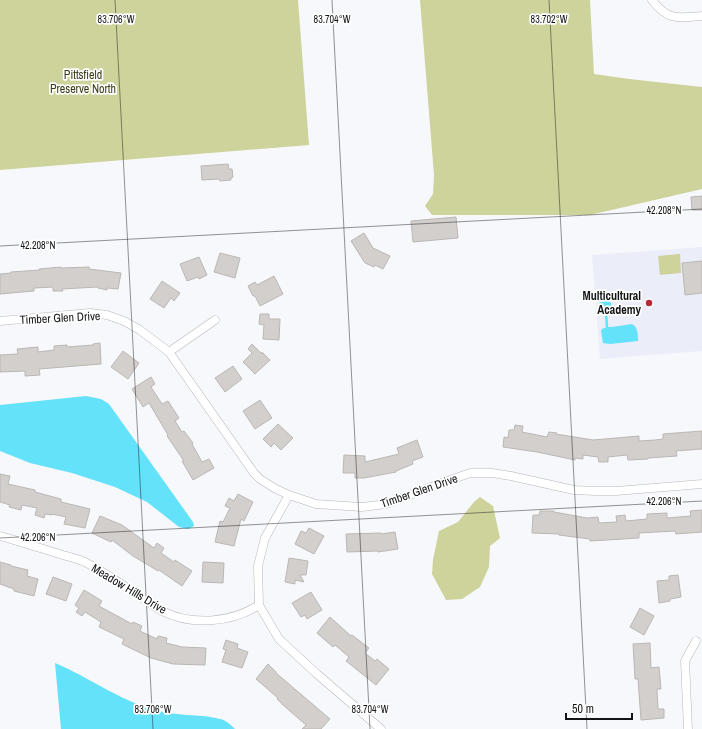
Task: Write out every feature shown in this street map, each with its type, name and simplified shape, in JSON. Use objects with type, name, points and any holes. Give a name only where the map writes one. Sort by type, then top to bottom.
[{"type":"street","points":[[652,0],[668,15],[682,17],[702,16]]},
{"type":"street","name":"Timber Glen Drive","points":[[0,321],[90,313],[108,315],[132,325],[169,352],[254,473],[267,484],[289,495],[316,504],[362,507],[386,504],[470,474],[492,473],[574,490],[596,491],[616,491],[702,484]]},
{"type":"street","points":[[169,352],[214,320]]},
{"type":"street","points":[[289,495],[265,538],[258,566],[259,605],[279,639],[316,674],[381,729]]},
{"type":"street","name":"Meadow Hills Drive","points":[[0,536],[82,561],[107,574],[130,591],[162,611],[181,617],[201,620],[221,619],[250,611],[259,605]]},
{"type":"street","points":[[688,729],[685,661],[696,641]]},
{"type":"shaded area","name":"Multicultural Academy","points":[[702,247],[702,351],[600,359],[592,255]]},
{"type":"green space","name":"Pittsfield Preserve North","points":[[0,0],[298,0],[309,145],[0,170]]},
{"type":"green space","points":[[420,0],[590,0],[594,74],[702,87],[702,189],[590,215],[432,215],[425,206],[433,194],[434,175]]},
{"type":"green space","points":[[680,254],[681,273],[660,275],[658,256]]},
{"type":"green space","points":[[480,497],[493,506],[500,538],[490,546],[489,567],[480,587],[462,599],[446,600],[432,574],[433,560],[439,531],[458,522],[474,502]]},
{"type":"water","points":[[606,300],[611,303],[612,310],[601,314],[598,309],[599,303]]},
{"type":"water","points":[[632,324],[637,329],[638,341],[610,344],[603,343],[602,329]]},
{"type":"water","points":[[86,396],[101,399],[109,404],[193,522],[194,526],[188,529],[179,527],[147,502],[115,487],[72,473],[30,463],[0,451],[0,405]]},
{"type":"water","points":[[55,663],[135,703],[163,712],[206,716],[220,719],[227,722],[235,729],[61,729]]},
{"type":"building","points":[[228,164],[229,169],[232,169],[233,177],[231,180],[202,180],[201,166]]},
{"type":"building","points":[[702,196],[702,210],[692,210],[691,197]]},
{"type":"building","points":[[456,217],[458,238],[413,242],[411,221]]},
{"type":"building","points":[[364,233],[373,248],[390,256],[383,269],[375,265],[374,267],[365,263],[351,241]]},
{"type":"building","points":[[220,253],[240,258],[235,278],[214,272]]},
{"type":"building","points":[[199,257],[207,275],[199,279],[198,277],[187,281],[180,264]]},
{"type":"building","points":[[702,261],[702,293],[685,295],[682,263]]},
{"type":"building","points":[[61,267],[89,267],[89,269],[121,273],[118,289],[107,288],[107,290],[98,287],[53,291],[53,287],[34,288],[34,291],[0,294],[0,274]]},
{"type":"building","points":[[274,276],[283,294],[260,306],[248,286],[255,282],[257,285]]},
{"type":"building","points":[[162,281],[180,293],[174,301],[171,298],[164,308],[150,299]]},
{"type":"building","points":[[260,314],[269,314],[269,319],[280,319],[279,340],[263,339],[264,325],[259,324]]},
{"type":"building","points":[[100,343],[101,364],[39,369],[40,375],[25,376],[25,371],[0,372],[0,355],[18,354],[17,349],[38,347],[38,352],[54,350],[54,346],[67,345],[67,347]]},
{"type":"building","points":[[252,344],[270,360],[255,374],[243,362],[252,353],[248,349]]},
{"type":"building","points":[[123,351],[139,363],[128,379],[111,367]]},
{"type":"building","points":[[233,366],[242,379],[225,392],[215,378]]},
{"type":"building","points":[[151,377],[155,384],[151,387],[162,404],[168,401],[179,418],[175,421],[182,432],[184,431],[193,443],[192,444],[202,462],[209,459],[214,468],[193,480],[182,461],[184,461],[167,436],[168,435],[149,403],[143,407],[132,389]]},
{"type":"building","points":[[260,400],[272,418],[255,429],[243,411]]},
{"type":"building","points":[[278,424],[293,438],[281,450],[274,443],[271,447],[263,439]]},
{"type":"building","points":[[515,425],[523,426],[522,432],[547,437],[549,432],[593,440],[639,436],[639,441],[655,440],[663,439],[663,434],[702,431],[702,449],[676,451],[677,456],[648,459],[628,460],[627,455],[608,457],[608,462],[599,462],[598,457],[583,455],[583,459],[575,458],[575,460],[503,447],[504,437],[508,438],[509,430],[514,430]]},
{"type":"building","points":[[417,440],[423,457],[412,461],[413,464],[396,472],[364,478],[355,478],[355,473],[343,473],[344,455],[365,456],[365,462],[399,454],[397,448]]},
{"type":"building","points":[[0,474],[10,476],[8,484],[35,490],[35,492],[61,499],[61,502],[90,509],[85,528],[64,524],[66,517],[45,514],[44,518],[35,515],[37,508],[22,505],[21,510],[9,507],[10,505],[0,502]]},
{"type":"building","points":[[238,494],[253,502],[244,521],[241,519],[234,546],[215,542],[220,521],[223,522],[230,508],[225,506],[229,498],[234,501]]},
{"type":"building","points":[[702,510],[702,532],[676,534],[675,531],[639,533],[639,538],[590,541],[590,539],[559,534],[532,533],[533,515],[539,515],[540,511],[554,511],[587,518],[598,517],[599,523],[617,522],[616,516],[625,515],[626,521],[647,519],[647,514],[667,513],[667,518],[691,516],[690,511]]},
{"type":"building","points":[[100,516],[122,525],[154,548],[157,543],[164,548],[161,553],[174,562],[175,560],[192,571],[182,586],[159,570],[158,571],[133,556],[112,540],[111,542],[92,533]]},
{"type":"building","points":[[309,528],[324,536],[314,554],[295,544],[301,531],[306,533]]},
{"type":"building","points":[[395,532],[398,549],[378,552],[347,552],[346,534],[381,534]]},
{"type":"building","points":[[289,558],[308,561],[306,575],[300,575],[304,582],[295,580],[295,584],[285,582]]},
{"type":"building","points":[[0,562],[28,570],[27,576],[38,579],[34,596],[14,591],[14,589],[0,584]]},
{"type":"building","points":[[203,562],[224,563],[223,583],[202,582]]},
{"type":"building","points":[[678,575],[681,597],[659,603],[657,581],[669,580],[669,576]]},
{"type":"building","points":[[53,577],[72,584],[66,601],[46,594]]},
{"type":"building","points":[[84,590],[102,601],[99,606],[132,624],[133,622],[142,626],[140,631],[157,639],[158,636],[167,638],[166,643],[182,647],[206,648],[205,665],[173,664],[151,658],[122,644],[124,639],[99,627],[101,622],[85,612],[82,616],[76,612],[79,608],[75,605]]},
{"type":"building","points":[[311,592],[322,610],[307,619],[305,615],[301,617],[292,603]]},
{"type":"building","points":[[640,608],[654,616],[644,635],[630,627]]},
{"type":"building","points":[[330,617],[351,636],[352,635],[369,648],[365,653],[375,661],[377,659],[389,669],[376,685],[346,661],[349,657],[335,645],[333,647],[317,633]]},
{"type":"building","points":[[226,640],[238,644],[237,648],[248,652],[242,668],[222,662],[226,650],[223,649]]},
{"type":"building","points":[[650,643],[651,668],[659,667],[661,689],[657,689],[658,709],[664,709],[664,718],[641,720],[638,679],[635,679],[633,644]]},
{"type":"building","points":[[268,664],[276,673],[330,719],[321,729],[302,729],[306,725],[256,679]]},
{"type":"waterway","points":[[606,313],[607,327]]},
{"type":"place","name":"Multicultural Academy","points":[[649,303]]}]
